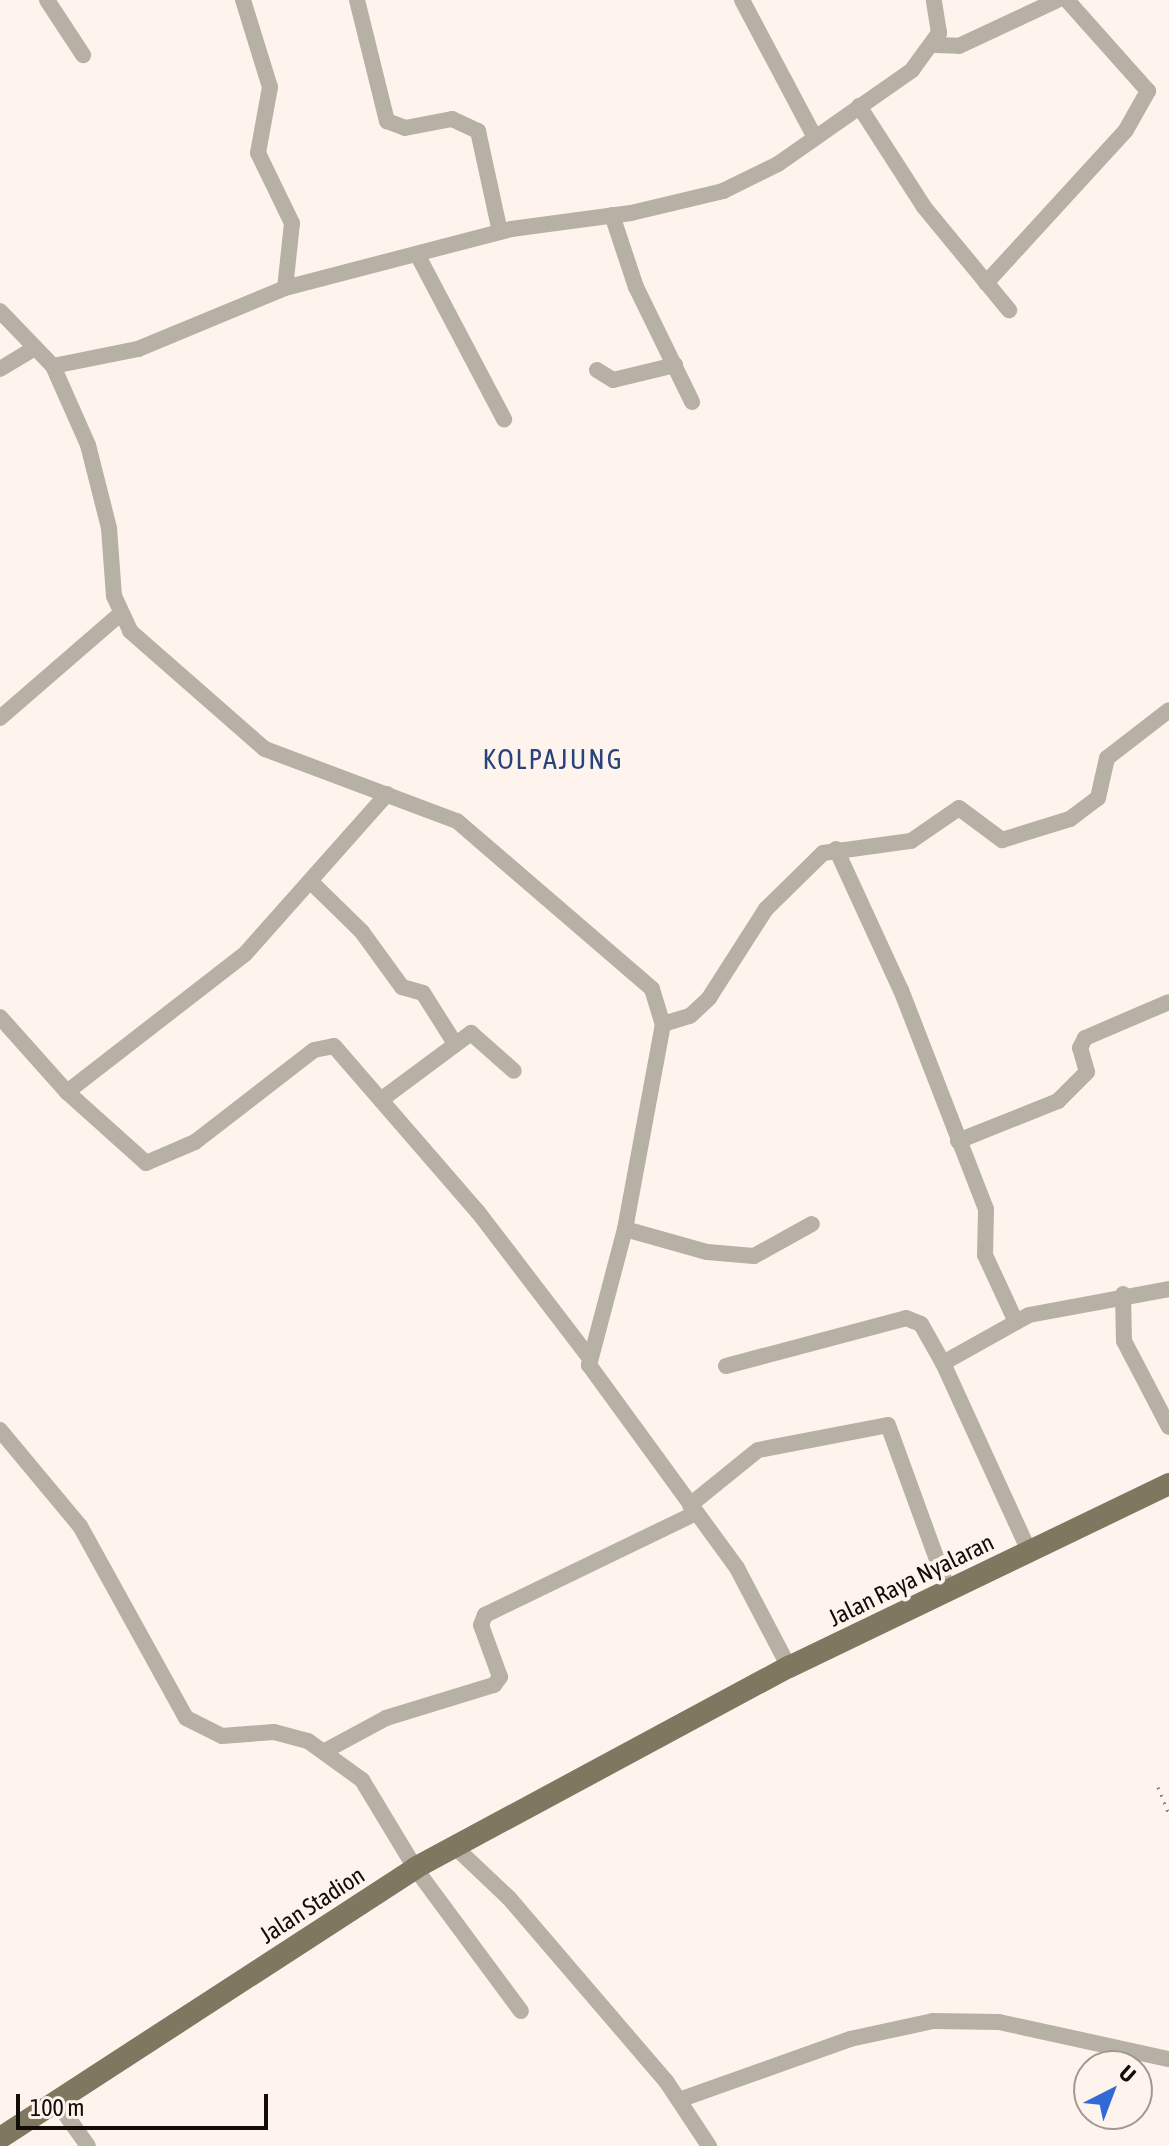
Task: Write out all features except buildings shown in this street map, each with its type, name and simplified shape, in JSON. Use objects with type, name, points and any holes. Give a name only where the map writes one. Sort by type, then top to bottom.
[{"type":"main road","name":"Jalan Raya Nyalaran","points":[[671,1731],[789,1667],[1169,1484]]},
{"type":"main road","name":"Jalan Stadion","points":[[0,2138],[415,1868],[671,1731]]},
{"type":"street","points":[[47,0],[83,55]]},
{"type":"street","points":[[243,0],[270,87],[258,153],[292,223],[285,288]]},
{"type":"street","points":[[357,0],[387,121],[405,128],[452,119],[478,131],[500,232]]},
{"type":"street","points":[[742,0],[815,138]]},
{"type":"street","points":[[934,0],[935,45]]},
{"type":"street","points":[[53,366],[179,335],[285,288],[500,232],[612,215],[723,191],[815,138],[935,45],[969,43],[1057,0]]},
{"type":"street","points":[[986,283],[1126,130],[1148,91],[1067,0]]},
{"type":"street","points":[[859,106],[924,207],[1009,310]]},
{"type":"street","points":[[612,215],[636,287],[692,402]]},
{"type":"street","points":[[417,254],[504,419]]},
{"type":"street","points":[[0,311],[33,349],[53,366],[105,504],[119,615],[265,749],[443,812],[483,840],[640,975],[663,1024],[625,1229],[589,1357]]},
{"type":"street","points":[[0,369],[33,349]]},
{"type":"street","points":[[597,370],[613,380],[675,365]]},
{"type":"street","points":[[0,718],[119,615]]},
{"type":"street","points":[[663,1024],[690,1016],[709,998],[766,909],[806,865],[836,849],[911,841],[959,808],[1002,840],[1070,819],[1098,798],[1103,762],[1169,710]]},
{"type":"street","points":[[67,1092],[223,973],[387,794]]},
{"type":"street","points":[[836,849],[901,990],[988,1217],[987,1262],[1016,1322]]},
{"type":"street","points":[[310,881],[362,932],[402,987],[423,993],[454,1042]]},
{"type":"street","points":[[958,1141],[1058,1101],[1087,1072],[1080,1048],[1085,1038],[1169,1002]]},
{"type":"street","points":[[0,1017],[67,1092],[146,1163],[195,1142],[325,1045],[346,1056],[589,1357],[602,1389],[748,1586],[789,1667]]},
{"type":"street","points":[[382,1099],[454,1042],[478,1033],[514,1071]]},
{"type":"street","points":[[625,1229],[742,1256],[774,1250],[812,1224]]},
{"type":"street","points":[[943,1363],[1016,1322],[1123,1294],[1169,1289]]},
{"type":"street","points":[[1123,1294],[1124,1341],[1169,1427]]},
{"type":"street","points":[[726,1366],[906,1318],[921,1324],[943,1363],[1029,1551]]},
{"type":"street","points":[[325,1751],[386,1718],[494,1685],[500,1677],[481,1625],[485,1615],[693,1509],[758,1450],[888,1425],[948,1590]]},
{"type":"street","points":[[0,1430],[80,1526],[186,1718],[222,1736],[274,1732],[325,1751],[362,1780],[415,1868],[521,2011]]},
{"type":"street","points":[[455,1847],[509,1898],[679,2100],[709,2146]]},
{"type":"street","points":[[679,2100],[850,2039],[933,2021],[999,2022],[1169,2059]]},
{"type":"street","points":[[56,2101],[88,2146]]},
{"type":"path","points":[[1158,1787],[1169,1814]]},
{"type":"district","name":"KOLPAJUNG","points":[[553,759]]}]
